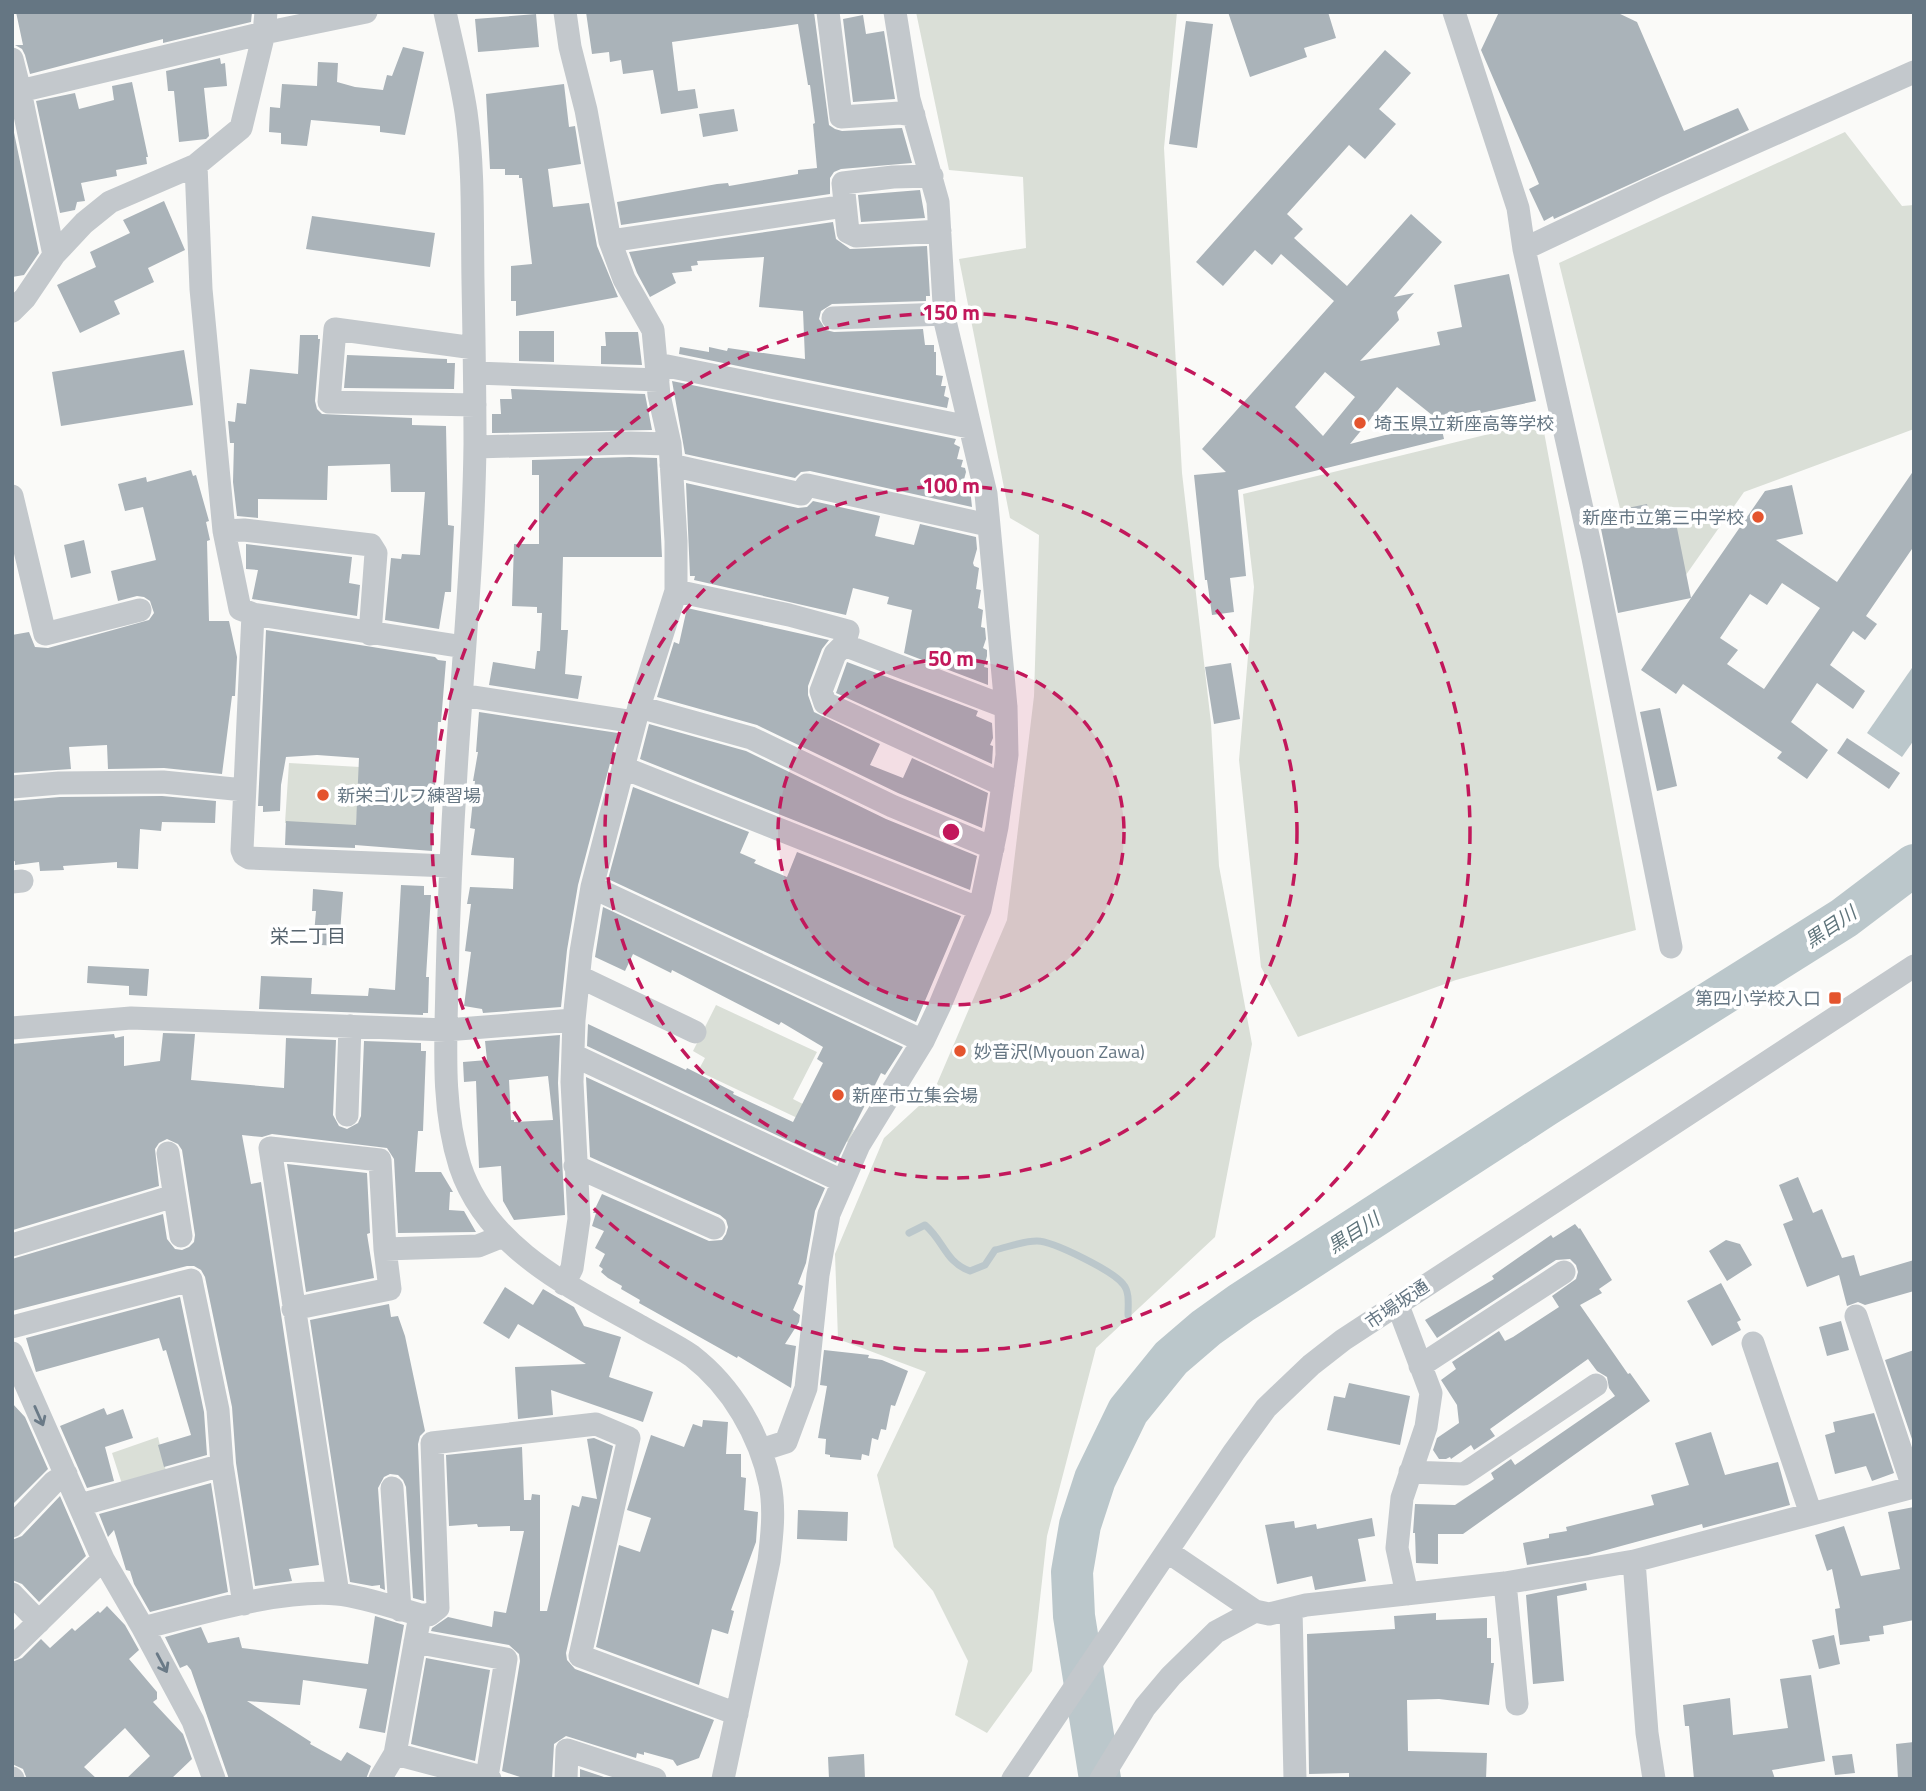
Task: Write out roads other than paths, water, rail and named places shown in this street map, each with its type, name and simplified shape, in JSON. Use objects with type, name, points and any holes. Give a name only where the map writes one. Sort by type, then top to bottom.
[{"type":"street","points":[[20,91],[265,23],[366,12]]},
{"type":"street","points":[[445,12],[466,114],[470,165],[475,373],[475,447],[449,866],[445,1070],[451,1123],[460,1167],[485,1215],[503,1236],[564,1284],[691,1356],[722,1384],[740,1409],[761,1450],[771,1487],[773,1525],[763,1598],[723,1779]]},
{"type":"street","points":[[564,1284],[572,1268],[579,1219],[575,1166],[573,1020],[581,952],[592,887],[637,715],[676,591],[677,541],[670,455],[659,395],[653,330],[624,279],[610,241],[586,110],[569,47],[565,12]]},
{"type":"street","points":[[828,12],[841,117],[901,113],[914,115]]},
{"type":"street","points":[[761,1450],[786,1442],[806,1388],[818,1275],[829,1214],[842,1181],[859,1144],[923,1041],[980,908],[993,848],[1007,755],[1006,707],[986,494],[945,314],[938,202],[909,99],[895,12]]},
{"type":"street","points":[[1454,12],[1518,208],[1524,249],[1593,558],[1671,947]]},
{"type":"street","points":[[12,311],[25,298],[54,255],[84,223],[110,202],[196,165],[241,128],[265,23]]},
{"type":"street","points":[[12,59],[54,255]]},
{"type":"street","points":[[1524,249],[1655,187],[1914,72]]},
{"type":"street","points":[[196,165],[201,289],[225,531],[240,609],[253,614],[370,634],[464,647]]},
{"type":"street","points":[[932,176],[892,177],[843,183],[848,232],[856,236],[940,231]]},
{"type":"street","points":[[610,241],[845,206]]},
{"type":"street","points":[[833,318],[945,314]]},
{"type":"street","points":[[474,348],[335,329],[329,402],[475,405]]},
{"type":"street","points":[[475,373],[657,372],[969,427]]},
{"type":"street","points":[[475,447],[630,443],[801,494],[807,485],[988,525]]},
{"type":"street","points":[[12,496],[45,634],[141,610]]},
{"type":"street","points":[[225,531],[243,530],[370,545],[376,553],[370,634]]},
{"type":"street","points":[[676,591],[789,615],[848,631],[844,645],[835,654],[821,691],[825,703],[1003,785]]},
{"type":"street","points":[[253,614],[244,790],[244,855],[249,858],[449,866]]},
{"type":"street","points":[[844,645],[1006,707]]},
{"type":"street","points":[[461,695],[637,715],[751,738],[892,806],[993,848]]},
{"type":"street","points":[[624,768],[980,908]]},
{"type":"street","points":[[12,788],[59,783],[163,782],[244,790]]},
{"type":"street","points":[[592,887],[923,1041]]},
{"type":"street","name":"市場坂通","points":[[1013,1779],[1234,1452],[1266,1408],[1311,1364],[1397,1303],[1914,966]]},
{"type":"street","points":[[580,977],[695,1032]]},
{"type":"street","points":[[12,1028],[131,1018],[446,1030],[573,1020]]},
{"type":"street","points":[[347,1115],[350,1026]]},
{"type":"street","points":[[573,1055],[842,1181]]},
{"type":"street","points":[[293,1309],[390,1289],[380,1160],[271,1148],[293,1309],[338,1594]]},
{"type":"street","points":[[168,1153],[181,1236]]},
{"type":"street","points":[[575,1166],[714,1228]]},
{"type":"street","points":[[12,1245],[174,1196]]},
{"type":"street","points":[[385,1249],[478,1246],[503,1236]]},
{"type":"street","points":[[1420,1366],[1564,1272]]},
{"type":"street","points":[[12,1327],[191,1280],[218,1410],[222,1465],[244,1604]]},
{"type":"street","points":[[1397,1303],[1431,1393],[1426,1427],[1402,1497],[1397,1548],[1407,1594]]},
{"type":"street","points":[[1168,1552],[1255,1611],[1269,1615],[1306,1605],[1505,1583],[1634,1561],[1914,1487],[1856,1316]]},
{"type":"street","points":[[1753,1343],[1811,1514]]},
{"type":"street","points":[[14,1365],[103,1559],[193,1721],[214,1779]]},
{"type":"street","points":[[1410,1472],[1464,1474],[1596,1385]]},
{"type":"street","points":[[143,1628],[290,1596],[338,1594],[429,1615],[438,1608],[432,1443],[596,1424],[629,1438],[580,1656],[737,1714]]},
{"type":"street","points":[[80,1505],[222,1465]]},
{"type":"street","points":[[12,1526],[54,1482],[66,1474]]},
{"type":"street","points":[[380,1779],[395,1754],[415,1642],[392,1488]]},
{"type":"street","points":[[12,1648],[103,1559]]},
{"type":"street","points":[[1634,1561],[1647,1733],[1654,1779]]},
{"type":"street","points":[[1505,1583],[1517,1704]]},
{"type":"street","points":[[12,1594],[39,1622]]},
{"type":"street","points":[[1291,1609],[1295,1779]]},
{"type":"street","points":[[1101,1779],[1145,1707],[1171,1676],[1216,1632],[1255,1611]]},
{"type":"street","points":[[395,1754],[489,1778],[506,1659],[415,1642]]},
{"type":"street","points":[[566,1779],[567,1750],[655,1779]]},
{"type":"waterway","name":"黒目川","points":[[1100,1779],[1074,1616],[1072,1572],[1080,1525],[1095,1479],[1128,1411],[1171,1358],[1241,1303],[1545,1106],[1844,918],[1914,865]]},
{"type":"waterway","points":[[909,1233],[925,1225],[950,1257],[970,1271],[985,1265],[995,1250],[1032,1241],[1056,1246],[1117,1278],[1128,1295],[1128,1315]]},
{"type":"waterway","points":[[1163,1349],[1171,1358]]},
{"type":"place","name":"埼玉県立新座高等学校","points":[[1360,423]]},
{"type":"place","name":"新座市立第三中学校","points":[[1758,517]]},
{"type":"place","name":"新栄ゴルフ練習場","points":[[323,795]]},
{"type":"place","name":"第四小学校入口","points":[[1835,998]]},
{"type":"place","name":"妙音沢(Myouon Zawa)","points":[[960,1051]]},
{"type":"place","name":"新座市立集会場","points":[[838,1095]]},
{"type":"district","name":"栄二丁目","points":[[308,935]]}]
